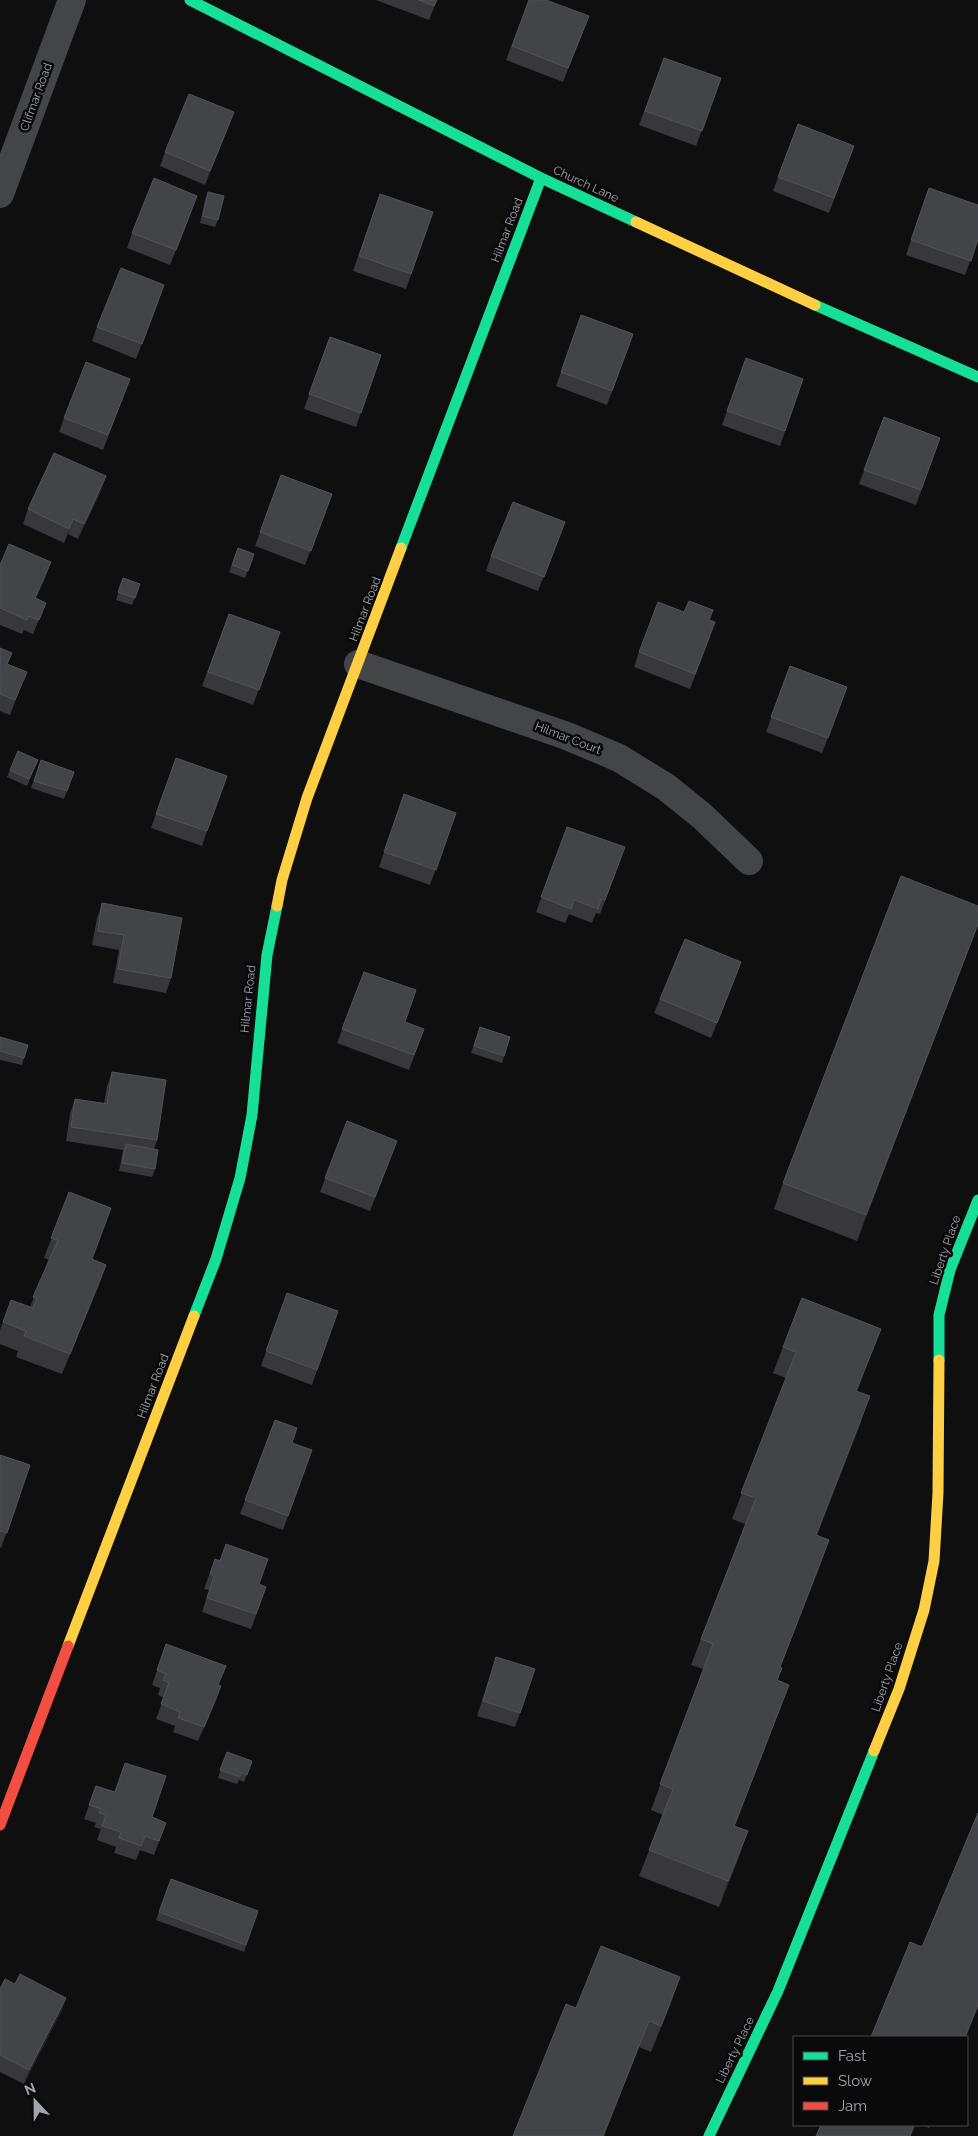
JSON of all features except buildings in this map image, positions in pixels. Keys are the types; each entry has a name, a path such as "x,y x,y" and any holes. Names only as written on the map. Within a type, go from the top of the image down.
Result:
{"street":[{"name":"Clifmar Road","path":"0,194 72,0"},
{"name":"Church Lane","path":"190,0 540,178 872,332 978,377"},
{"name":"Hilmar Road","path":"0,1825 216,1259 240,1178 252,1116 267,955 282,880 306,798 540,178"},
{"name":"Hilmar Court","path":"358,664 567,736 619,758 666,787 702,816 749,861"},
{"name":"Liberty Place","path":"709,2136 778,1991 899,1689 924,1610 934,1561 938,1493 939,1315 950,1270 978,1200"}],"traffic: fast":[{"path":"190,0 541,178 636,222"},
{"path":"401,548 541,178"},
{"path":"815,305 978,377"},
{"path":"194,1316 216,1259 240,1178 252,1115 267,955 277,906"},
{"path":"939,1360 939,1315 950,1270 978,1200"},
{"path":"709,2136 778,1991 874,1751"}],"traffic: slow":[{"path":"636,222 815,305"},
{"path":"277,906 282,880 307,798 401,548"},
{"path":"68,1646 194,1316"},
{"path":"874,1751 899,1689 924,1610 934,1561 938,1493 939,1360"}],"traffic: jam":[{"path":"0,1825 68,1646"}]}
